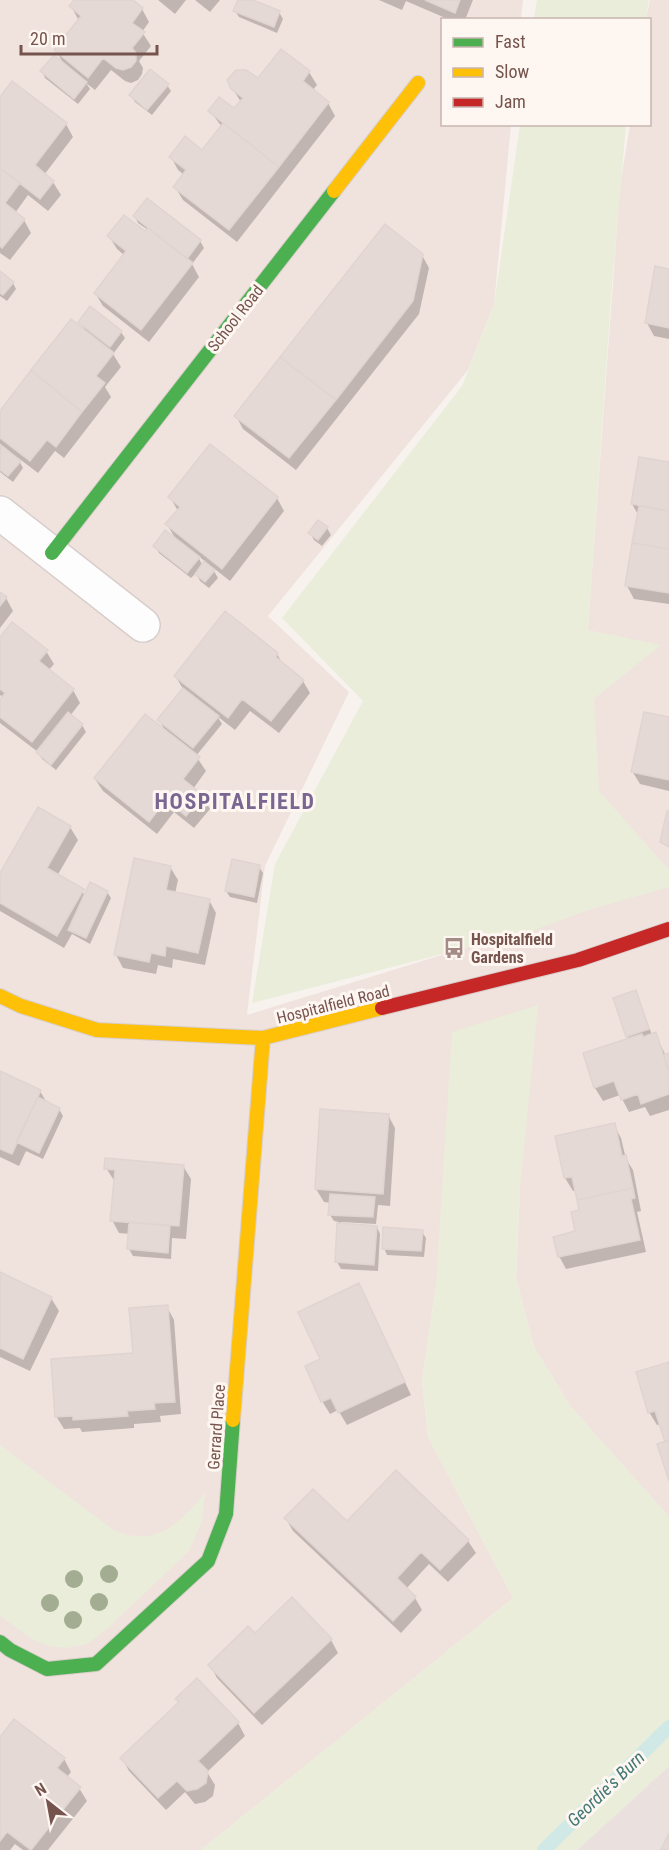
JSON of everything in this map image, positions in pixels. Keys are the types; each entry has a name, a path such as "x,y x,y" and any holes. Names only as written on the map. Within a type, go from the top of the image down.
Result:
{"street":[{"name":"School Road","path":"52,553 418,82"},
{"path":"0,513 143,625"},
{"name":"Hospitalfield Road","path":"0,996 21,1006 97,1030 263,1038 579,960 669,929"},
{"name":"Gerrard Place","path":"0,1642 10,1650 47,1669 96,1664 208,1561 226,1514 263,1038"}],"shaded area":[{"path":"0,0 523,0 521,18 441,18 441,126 511,126 494,305 468,370 268,616 349,692 265,866 247,1015 591,909 576,794 620,185 630,126 651,126 651,18 646,18 650,0 669,0 669,1517 570,1406 534,1347 516,1278 520,1188 436,1285 422,1381 428,1437 513,1598 201,1850 0,1850"},
{"path":"669,1766 669,1850 577,1850"}],"green space":[{"path":"537,0 649,0 646,18 534,18"},
{"path":"520,126 626,126 612,284 588,630 661,645 594,699 599,791 669,870 669,887 591,909 529,932 252,1003 275,864 363,701 282,618 462,386 494,305"},
{"path":"538,1005 520,1188 516,1278 534,1347 570,1406 669,1517 669,1766 577,1850 201,1850 513,1598 428,1437 422,1381 436,1285 452,1032"},
{"path":"0,1445 115,1531 130,1535 144,1536 166,1530 186,1514 205,1493 202,1521 189,1551 107,1629 87,1644 67,1648 49,1646 33,1640 0,1616"}],"building":[{"path":"74,0 133,0 143,8 132,23 145,32 132,48 136,53 136,61 131,67 123,70 116,68 103,58 88,78 54,50 81,16 69,6"},
{"path":"238,0 253,0 280,11 274,27 233,11"},
{"path":"425,0 460,0 455,13"},
{"path":"281,49 310,71 303,81 329,102 279,167 208,111 219,97 234,108 243,98 231,89 227,80 236,70 246,70 258,78"},
{"path":"54,55 87,82 74,99 40,71"},
{"path":"150,69 169,84 147,110 129,95"},
{"path":"12,81 67,123 35,165 54,181 40,199 0,168 0,97"},
{"path":"223,123 279,167 229,230 173,187 186,170 169,157 185,136 202,150"},
{"path":"0,168 20,183 5,203 25,219 2,248 0,246"},
{"path":"147,198 201,240 187,259 133,216"},
{"path":"124,215 145,231 148,228 193,263 141,330 94,293 126,251 107,236"},
{"path":"385,224 423,254 413,301 336,400 280,357"},
{"path":"655,266 669,269 669,328 645,323"},
{"path":"0,271 14,282 3,295 0,293"},
{"path":"90,306 122,331 110,347 78,322"},
{"path":"71,319 114,353 96,376 105,383 82,412 31,370"},
{"path":"280,357 336,400 289,458 234,416"},
{"path":"31,370 82,412 56,447 47,440 30,461 0,438 0,411"},
{"path":"210,444 278,497 222,569 165,524 180,507 168,497"},
{"path":"1,445 21,461 8,476 0,470"},
{"path":"639,457 669,462 669,511 631,504"},
{"path":"639,506 669,511 669,549 632,543"},
{"path":"318,520 328,527 318,540 308,533"},
{"path":"165,530 200,557 187,573 153,546"},
{"path":"632,543 669,549 669,593 625,586"},
{"path":"204,561 215,570 205,582 195,574"},
{"path":"0,592 7,597 0,606"},
{"path":"225,611 278,653 276,657 304,680 271,721 242,699 228,718 174,676"},
{"path":"12,622 48,650 39,661 74,689 32,742 0,717 0,699 5,693 0,689 0,637"},
{"path":"183,688 219,716 193,748 157,720"},
{"path":"68,712 83,724 51,765 36,752"},
{"path":"644,712 669,717 669,780 631,772"},
{"path":"145,714 200,757 183,779 203,795 186,816 166,800 149,822 94,778"},
{"path":"38,807 71,826 47,868 84,889 57,936 0,903 0,873"},
{"path":"667,811 669,811 669,847 660,842"},
{"path":"134,858 171,866 166,890 210,899 198,953 166,946 165,956 151,953 149,962 114,955"},
{"path":"232,859 260,865 254,897 225,891"},
{"path":"90,882 108,891 86,938 68,930"},
{"path":"636,990 649,1029 626,1037 613,998"},
{"path":"656,1032 669,1073 669,1094 641,1104 638,1094 621,1100 614,1081 594,1088 583,1053 642,1034 643,1037"},
{"path":"669,1053 669,1073 664,1055"},
{"path":"0,1071 41,1090 12,1154 0,1149"},
{"path":"38,1097 60,1108 39,1153 16,1142"},
{"path":"320,1109 389,1114 383,1194 315,1189"},
{"path":"615,1123 622,1156 626,1155 633,1188 577,1200 572,1177 564,1178 555,1136"},
{"path":"105,1158 184,1165 179,1226 110,1221 115,1170 104,1169"},
{"path":"633,1188 635,1198 631,1199 640,1240 558,1257 553,1237 575,1231 571,1212 579,1210 577,1200"},
{"path":"330,1194 375,1197 373,1217 328,1215"},
{"path":"129,1222 170,1226 168,1253 127,1249"},
{"path":"337,1223 377,1226 374,1265 335,1262"},
{"path":"383,1227 423,1230 421,1251 382,1249"},
{"path":"0,1272 52,1297 23,1359 0,1348"},
{"path":"359,1283 405,1382 338,1413 331,1398 321,1402 305,1366 320,1359 298,1312"},
{"path":"168,1305 175,1402 154,1403 155,1409 127,1411 128,1416 73,1420 73,1416 55,1417 51,1359 133,1353 129,1308"},
{"path":"669,1362 669,1440 665,1442 655,1411 648,1413 636,1372"},
{"path":"669,1440 669,1481 657,1444"},
{"path":"396,1470 469,1540 440,1570 421,1552 397,1578 416,1597 393,1621 284,1518 313,1489 347,1521"},
{"path":"292,1597 332,1639 254,1713 208,1665 248,1626 255,1633"},
{"path":"197,1678 239,1722 198,1761 208,1771 206,1783 197,1789 187,1791 177,1781 158,1798 120,1758 179,1702 175,1699"},
{"path":"14,1719 65,1758 57,1768 81,1787 31,1850 7,1832 0,1841 0,1737"},
{"path":"669,1833 669,1850 661,1850"}],"waterway":[{"name":"Geordie's Burn","path":"544,1850 669,1727"}],"traffic: fast":[{"path":"52,553 334,191"},
{"path":"0,1642 10,1650 47,1669 96,1664 208,1561 226,1514 233,1420"}],"traffic: slow":[{"path":"334,191 418,83"},
{"path":"0,996 21,1006 97,1030 263,1038 382,1008"},
{"path":"233,1420 263,1038"}],"traffic: jam":[{"path":"382,1008 578,960 669,929"}],"place":[{"name":"Hospitalfield Gardens","path":"454,948"}],"district":[{"name":"HOSPITALFIELD","path":"235,801"}]}
